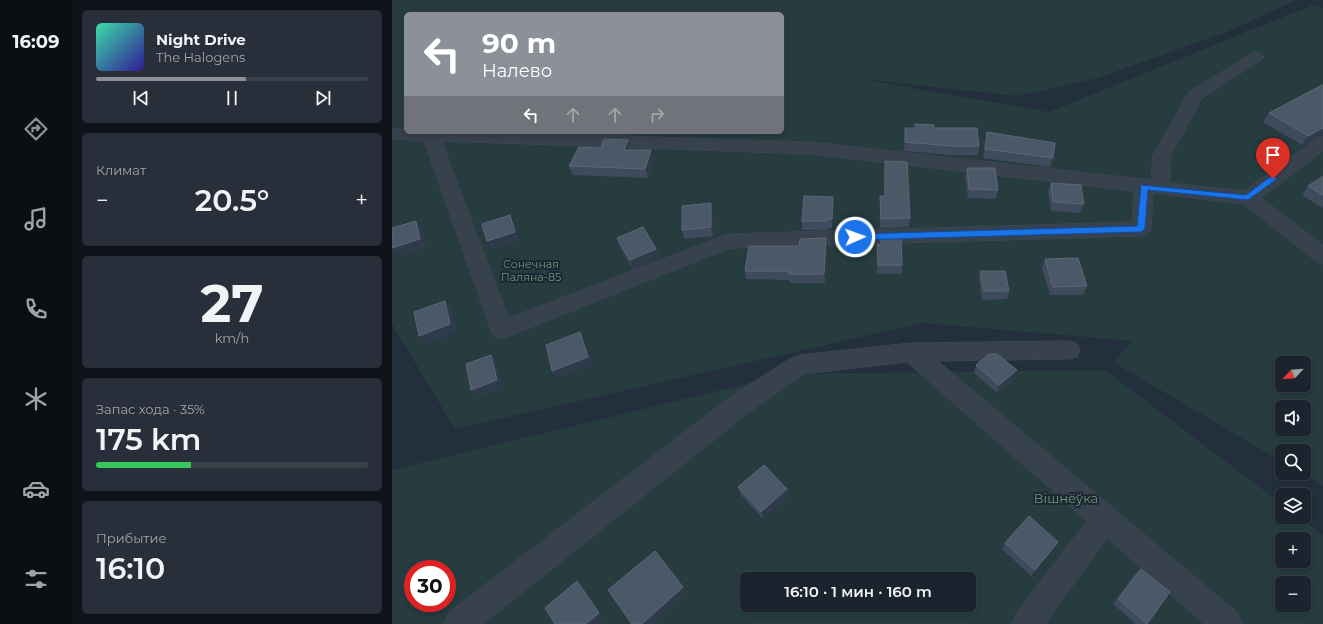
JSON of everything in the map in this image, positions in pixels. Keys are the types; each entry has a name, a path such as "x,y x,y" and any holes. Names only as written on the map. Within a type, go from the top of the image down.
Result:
{"street":[{"path":"432,137 502,330 728,241 1141,229 1162,155 1195,95 1256,57"},
{"path":"392,134 432,137 810,148 1248,198 1323,256"},
{"path":"1248,198 1323,142"},
{"path":"459,624 739,405 799,365 911,352 1070,350"},
{"path":"911,352 1104,520 1227,624"},
{"path":"1027,624 1104,520"}],"green space":[{"name":"Сонечная Паляна-85","path":"392,0 1297,0 1229,31 1098,78 1018,96 862,79 1049,112 1313,5 1323,8 1323,486 1311,479 1311,444 1275,444 1275,458 1113,362 1133,341 923,323 455,429 392,324"},
{"name":"Вішнёўка","path":"1105,370 1275,499 1275,524 1308,524 1323,535 1323,624 392,624 392,470 787,374"}],"building":[{"path":"1322,85 1323,128 1308,136 1269,113"},
{"path":"915,124 934,125 934,128 977,128 979,146 953,146 905,142 905,128 915,128"},
{"path":"987,132 1055,143 1053,158 985,149"},
{"path":"604,139 628,140 624,150 651,150 645,169 569,166 579,147 601,148"},
{"path":"885,161 907,162 910,218 881,219 880,196 885,196"},
{"path":"967,168 995,168 998,190 969,189"},
{"path":"1323,176 1323,195 1308,186"},
{"path":"1051,183 1081,185 1084,204 1053,202"},
{"path":"804,196 833,197 832,219 827,219 827,221 802,221"},
{"path":"711,203 711,227 682,230 682,206"},
{"path":"510,215 515,232 487,241 482,224"},
{"path":"416,221 420,239 392,248 392,228"},
{"path":"643,227 656,249 630,260 617,238"},
{"path":"881,236 901,236 902,265 878,265 877,244 881,245"},
{"path":"826,238 824,274 788,274 789,271 745,271 749,246 799,246 800,239"},
{"path":"1078,258 1087,286 1053,287 1045,259"},
{"path":"980,271 1005,271 1009,291 984,291"},
{"path":"445,301 450,324 419,336 414,312"},
{"path":"580,332 588,357 552,371 546,345"},
{"path":"989,354 997,354 1017,370 999,385 976,365"},
{"path":"491,355 497,380 471,390 466,364"},
{"path":"764,465 787,489 761,512 738,487"},
{"path":"1029,516 1058,542 1035,570 1005,543"},
{"path":"655,551 683,587 642,624 632,624 608,590"},
{"path":"1141,569 1170,592 1147,624 1118,599"},
{"path":"577,581 599,613 586,624 555,624 545,608"}],"route":[{"path":"855,237 1141,229 1144,186 1248,198 1273,179"}]}
